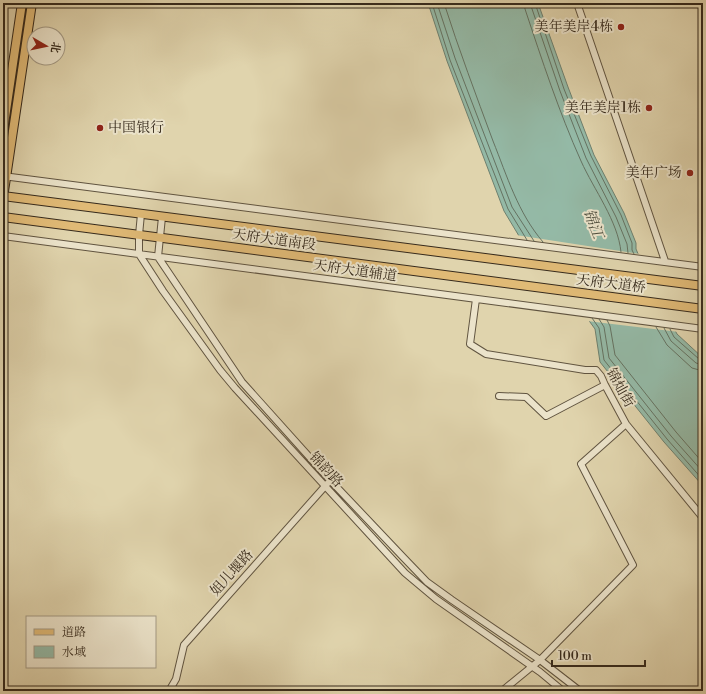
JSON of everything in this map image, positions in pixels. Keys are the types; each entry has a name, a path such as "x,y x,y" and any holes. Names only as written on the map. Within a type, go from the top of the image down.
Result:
{"main road":[{"path":"3,132 22,3"},
{"path":"3,197 32,3"},
{"name":"天府大道南段","path":"3,197 703,286"},
{"name":"天府大道南段","path":"3,217 542,288"},
{"name":"天府大道桥","path":"542,288 703,309"}],"street":[{"path":"577,3 664,261"},
{"path":"5,176 507,242 703,266"},
{"path":"139,254 141,214"},
{"path":"158,257 162,217"},
{"name":"天府大道辅道","path":"3,236 703,329"},
{"name":"锦韵路","path":"139,254 220,370 235,388 405,573 436,599 532,666 564,691"},
{"name":"锦韵路","path":"158,257 242,382 330,480 427,582 540,660 580,691"},
{"name":"锦灿街","path":"476,299 470,344 486,354 585,370 596,370 601,376 626,424 703,518"},
{"path":"499,396 526,397 546,416 605,385"},
{"path":"502,691 540,660 632,565 581,464 626,424"},
{"name":"姐儿堰路","path":"169,691 176,679 184,644 330,480"}],"water":[{"name":"锦江","path":"428,3 538,3 594,155 624,213 636,243 636,249 654,291 677,334 703,358 703,486 664,442 600,362 595,329 559,279 522,241 504,211 447,61"}],"pier":[{"path":"516,235 640,254 656,290 679,332 587,321 558,281 533,257"}],"place":[{"name":"美年美岸4栋","path":"621,27"},
{"name":"美年美岸1栋","path":"649,108"},
{"name":"中国银行","path":"100,128"},
{"name":"美年广场","path":"690,173"}]}
